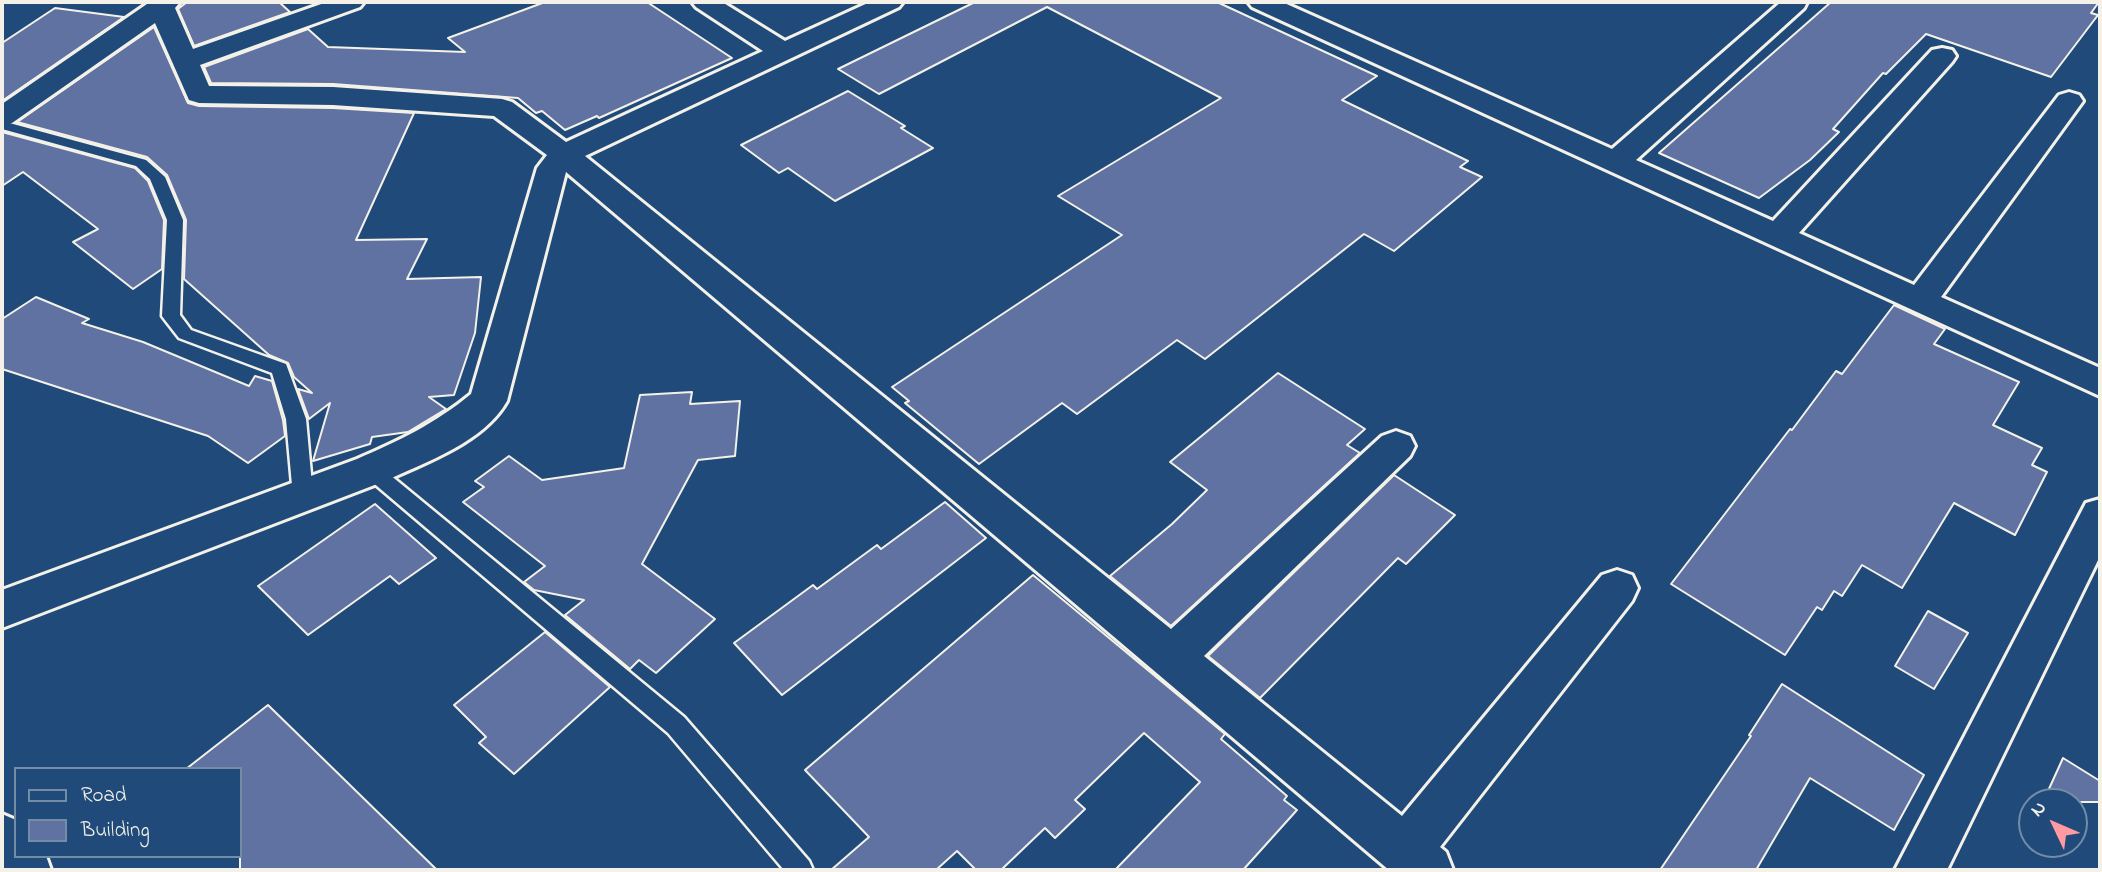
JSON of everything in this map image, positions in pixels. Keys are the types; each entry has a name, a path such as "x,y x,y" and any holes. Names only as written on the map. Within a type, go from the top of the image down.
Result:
{"street":[{"path":"186,61 351,2"},
{"path":"705,2 784,51"},
{"path":"2,609 371,470 447,433 474,416 488,401 552,168 564,154 890,2"},
{"path":"1261,2 2100,383"},
{"path":"2,117 162,3 199,94 333,96 502,108 564,154 1417,861 1616,588"},
{"path":"1616,162 1795,3"},
{"path":"1777,236 1942,56"},
{"path":"1920,301 2069,101"},
{"path":"1172,657 1396,446"},
{"path":"1920,870 2100,514"},
{"path":"2,838 14,854"}],"lane":[{"path":"2,125 141,163 158,177 175,220 171,316 184,334 280,369 296,419 303,496"},
{"path":"371,470 676,725 800,870"}],"building":[{"path":"187,2 279,2 290,12 194,46 178,9"},
{"path":"545,2 647,2 732,58 599,118 597,116 565,130 542,111 536,113 518,98 333,84 211,83 204,67 308,29 328,47 465,52 448,38"},
{"path":"975,2 1217,2 1377,76 1342,100 1468,161 1460,167 1482,177 1394,251 1364,234 1205,359 1177,340 1077,414 1062,403 979,464 905,403 909,401 892,387 1122,235 1058,196 1221,98 1047,7 879,94 838,69"},
{"path":"1831,2 2099,2 2091,13 2098,15 2051,77 1926,34 1886,74 1883,73 1833,129 1839,132 1810,160 1759,198 1659,153"},
{"path":"55,8 124,17 2,101 2,43"},
{"path":"154,27 188,103 199,106 333,108 414,113 356,240 427,239 407,279 481,277 475,333 454,395 429,397 446,409 408,432 372,437 370,444 313,461 330,403 309,419 298,389 312,393 294,377 288,363 269,355 184,279 186,220 167,175 147,157 17,122"},
{"path":"848,91 905,126 901,128 933,148 835,201 788,168 779,173 741,145"},
{"path":"2,132 135,168 148,181 164,220 162,269 133,289 73,242 98,229 23,172 2,186"},
{"path":"36,297 89,319 82,323 143,342 249,386 255,376 272,381 285,436 248,463 208,436 2,369 2,319"},
{"path":"1894,305 1945,329 1934,344 2019,382 1993,425 2042,448 2032,465 2047,472 2015,535 1954,503 1902,588 1862,565 1842,596 1834,591 1822,610 1817,607 1785,655 1671,584 1836,371 1842,374"},
{"path":"1278,373 1365,429 1347,445 1360,453 1171,626 1110,576 1172,524 1207,490 1170,462"},
{"path":"692,392 690,404 740,401 735,456 698,460 642,564 715,619 656,673 639,660 630,669 565,615 584,600 534,590 524,582 545,566 463,502 484,487 475,481 509,456 542,480 624,468 640,395"},
{"path":"1394,475 1455,515 1406,564 1398,558 1260,698 1208,656"},
{"path":"945,502 986,538 782,695 734,643 813,585 817,589 877,545 881,549"},
{"path":"375,504 436,558 399,584 390,576 308,635 258,586"},
{"path":"1033,575 1225,734 1221,739 1287,796 1284,800 1297,810 1243,870 1115,870 1200,782 1144,733 1075,800 1085,809 1055,838 1045,828 1001,870 976,870 957,851 936,870 831,870 869,837 805,770"},
{"path":"1928,611 1968,633 1934,689 1895,666"},
{"path":"545,632 610,687 514,774 479,743 486,737 454,705"},
{"path":"1782,684 1924,775 1894,830 1810,778 1756,870 1660,870 1751,736 1749,735"},
{"path":"268,705 437,870 240,870 242,767 189,767"},
{"path":"2063,758 2100,781 2100,802 2088,802 2088,788 2049,788"}]}
